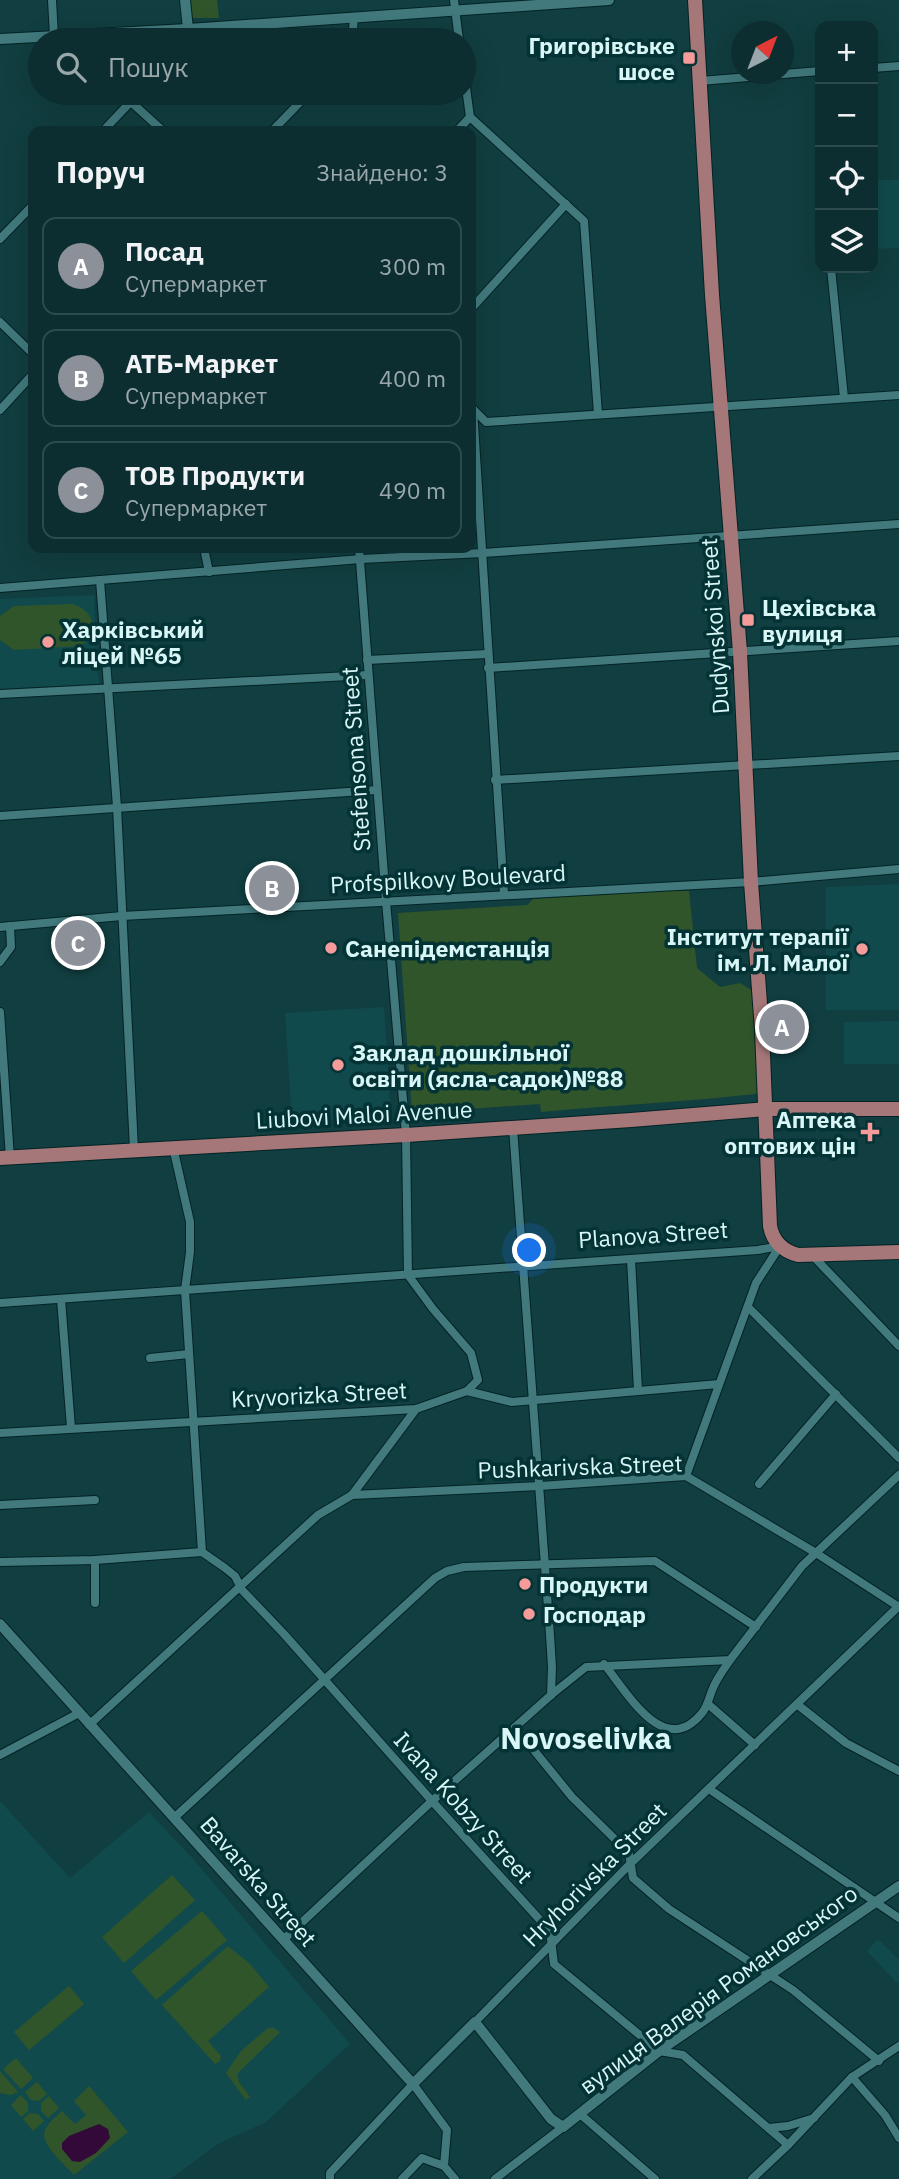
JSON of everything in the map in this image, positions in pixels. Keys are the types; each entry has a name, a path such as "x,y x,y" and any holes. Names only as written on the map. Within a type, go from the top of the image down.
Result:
{"main road":[{"name":"Dudynskoi Street","path":"695,0 720,407 740,652 751,882 761,996 770,1226 772,1236 780,1246"},
{"name":"Liubovi Maloi Avenue","path":"5,1158 406,1135 766,1109 899,1109"},
{"name":"Planova Street","path":"780,1246 792,1253 813,1256 899,1252"}],"street":[{"path":"52,0 54,28"},
{"path":"185,0 187,28"},
{"path":"256,28 454,5 609,0"},
{"path":"454,5 457,28"},
{"path":"353,28 354,18"},
{"path":"0,39 28,37"},
{"path":"878,68 899,66"},
{"path":"700,81 815,71"},
{"path":"108,126 128,105"},
{"path":"134,105 157,126"},
{"path":"277,126 297,105"},
{"path":"468,105 470,117 584,221 598,414"},
{"path":"462,126 470,117"},
{"path":"476,303 566,204"},
{"path":"0,239 28,210"},
{"path":"832,273 844,398"},
{"path":"0,322 28,349"},
{"path":"0,410 28,379"},
{"path":"476,412 486,422 899,395"},
{"path":"476,461 504,894"},
{"path":"0,588 360,559 899,524"},
{"path":"205,553 209,572"},
{"name":"Stefensona Street","path":"359,553 406,1135 408,1275"},
{"path":"100,580 117,807 134,1149"},
{"path":"488,668 899,641"},
{"path":"367,660 487,654"},
{"path":"0,694 368,675"},
{"path":"495,780 899,756"},
{"path":"0,816 377,790"},
{"name":"Profspilkovy Boulevard","path":"0,926 122,915 751,882 899,869"},
{"path":"0,962 11,947 10,926"},
{"path":"0,1012 5,1158"},
{"path":"513,1128 540,1486 552,1667 551,1695"},
{"path":"0,1562 95,1560 202,1552 185,1290 190,1252 190,1222 173,1147"},
{"path":"686,1476 756,1283 780,1246"},
{"name":"Planova Street","path":"0,1303 758,1250 780,1246"},
{"path":"813,1256 899,1346"},
{"path":"631,1259 638,1390"},
{"path":"408,1275 471,1353 478,1380 467,1391"},
{"path":"61,1299 71,1428"},
{"path":"748,1307 899,1458"},
{"path":"150,1358 189,1354"},
{"path":"467,1391 512,1402 719,1384"},
{"name":"Kryvorizka Street","path":"0,1433 416,1409 467,1391"},
{"path":"759,1484 835,1394"},
{"path":"89,1725 318,1515 352,1495 416,1409"},
{"path":"604,1664 652,1722 663,1729 675,1731 685,1728 708,1704 714,1685 730,1660 802,1566 899,1475"},
{"name":"Pushkarivska Street","path":"352,1495 686,1476 816,1553 898,1607"},
{"path":"0,1505 95,1500"},
{"name":"Ivana Kobzy Street","path":"202,1552 235,1576 240,1586 550,1931 554,1964 659,2051 683,2055 788,2145"},
{"path":"95,1560 95,1603"},
{"path":"175,1817 435,1578 447,1571 464,1567 655,1561 756,1627"},
{"name":"Hryhorivska Street","path":"330,2179 330,2173 413,2084 630,1864 898,1607"},
{"name":"Bavarska Street","path":"0,1623 413,2084 447,2130 444,2165"},
{"path":"283,1940 432,1801 586,1667 604,1664 730,1660"},
{"path":"708,1704 755,1745"},
{"path":"798,1705 846,1743 899,1770"},
{"path":"0,1755 79,1713"},
{"path":"515,1727 572,1797 629,1853 633,1878 669,1909 793,1990 879,2060"},
{"path":"709,1789 899,1918"},
{"name":"вулиця Валерія Романовського","path":"495,2179 659,2051 899,1886"},
{"path":"475,2022 551,2119 563,2127"},
{"path":"752,2179 852,2077 899,2046"},
{"path":"852,2077 885,2115 899,2138"},
{"path":"580,2114 655,2179"},
{"path":"769,2128 788,2126 814,2118"},
{"path":"402,2179 422,2158 444,2165 455,2179"}],"shaded area":[{"path":"878,180 899,180 899,248 878,249"},
{"name":"Харківський ліцей №65","path":"94,595 99,684 0,689 0,599"},
{"name":"Інститут терапії ім. Л. Малої","path":"899,884 899,1010 826,1010 826,887"},
{"name":"Заклад дошкільної освіти (ясла-садок)№88","path":"384,1007 391,1116 292,1123 285,1013"},
{"path":"899,1021 899,1064 844,1064 844,1022"},
{"path":"0,1801 70,1878 149,1812 195,1861 350,2044 266,2122 218,2144 170,2179 0,2179"},
{"path":"878,1939 899,1960 897,1983 867,1951"},
{"path":"99,2124 108,2129 110,2138 96,2153 80,2162 72,2161 62,2149 62,2143 69,2136"}],"green space":[{"path":"185,0 217,0 219,18 187,18"},
{"path":"72,604 86,611 92,623 93,634 81,646 14,650 0,640 0,616 14,606"},
{"path":"680,889 689,891 697,968 720,987 740,983 761,996 765,1093 541,1112 540,1104 412,1113 398,913 527,905 533,899"},
{"path":"172,1875 195,1900 124,1963 102,1937"},
{"path":"202,1911 227,1940 156,2000 131,1971"},
{"path":"228,1946 250,1964 269,1987 208,2041 221,2056 220,2061 215,2064 162,2005"},
{"path":"69,1986 84,2004 29,2050 14,2032"},
{"path":"268,2028 280,2032 237,2074 239,2082 250,2097 246,2100 226,2073 241,2051"},
{"path":"16,2058 33,2078 21,2089 3,2069"},
{"path":"0,2071 18,2092 11,2095 0,2093"},
{"path":"37,2082 47,2094 39,2101 31,2100 25,2092"},
{"path":"89,2086 128,2132 74,2175 49,2147 44,2134 48,2125 62,2111 75,2124 86,2115 74,2101"},
{"path":"21,2095 28,2103 28,2111 21,2117 11,2105"},
{"path":"49,2096 59,2108 48,2118 41,2111 41,2103"},
{"path":"30,2113 38,2114 44,2121 33,2131 23,2119"}],"place":[{"name":"Григорівське шосе","path":"689,58"},
{"name":"Цехівська вулиця","path":"748,620"},
{"name":"Харківський ліцей №65","path":"48,642"},
{"name":"АТБ-Маркет","path":"272,888"},
{"name":"ТОВ Продукти","path":"78,943"},
{"name":"Санепідемстанція","path":"331,948"},
{"name":"Інститут терапії ім. Л. Малої","path":"862,949"},
{"name":"Посад","path":"782,1027"},
{"name":"Заклад дошкільної освіти (ясла-садок)№88","path":"338,1065"},
{"name":"Аптека оптових цін","path":"870,1132"},
{"name":"Продукти","path":"525,1584"},
{"name":"Господар","path":"529,1614"}],"district":[{"name":"Novoselivka","path":"586,1737"}]}
